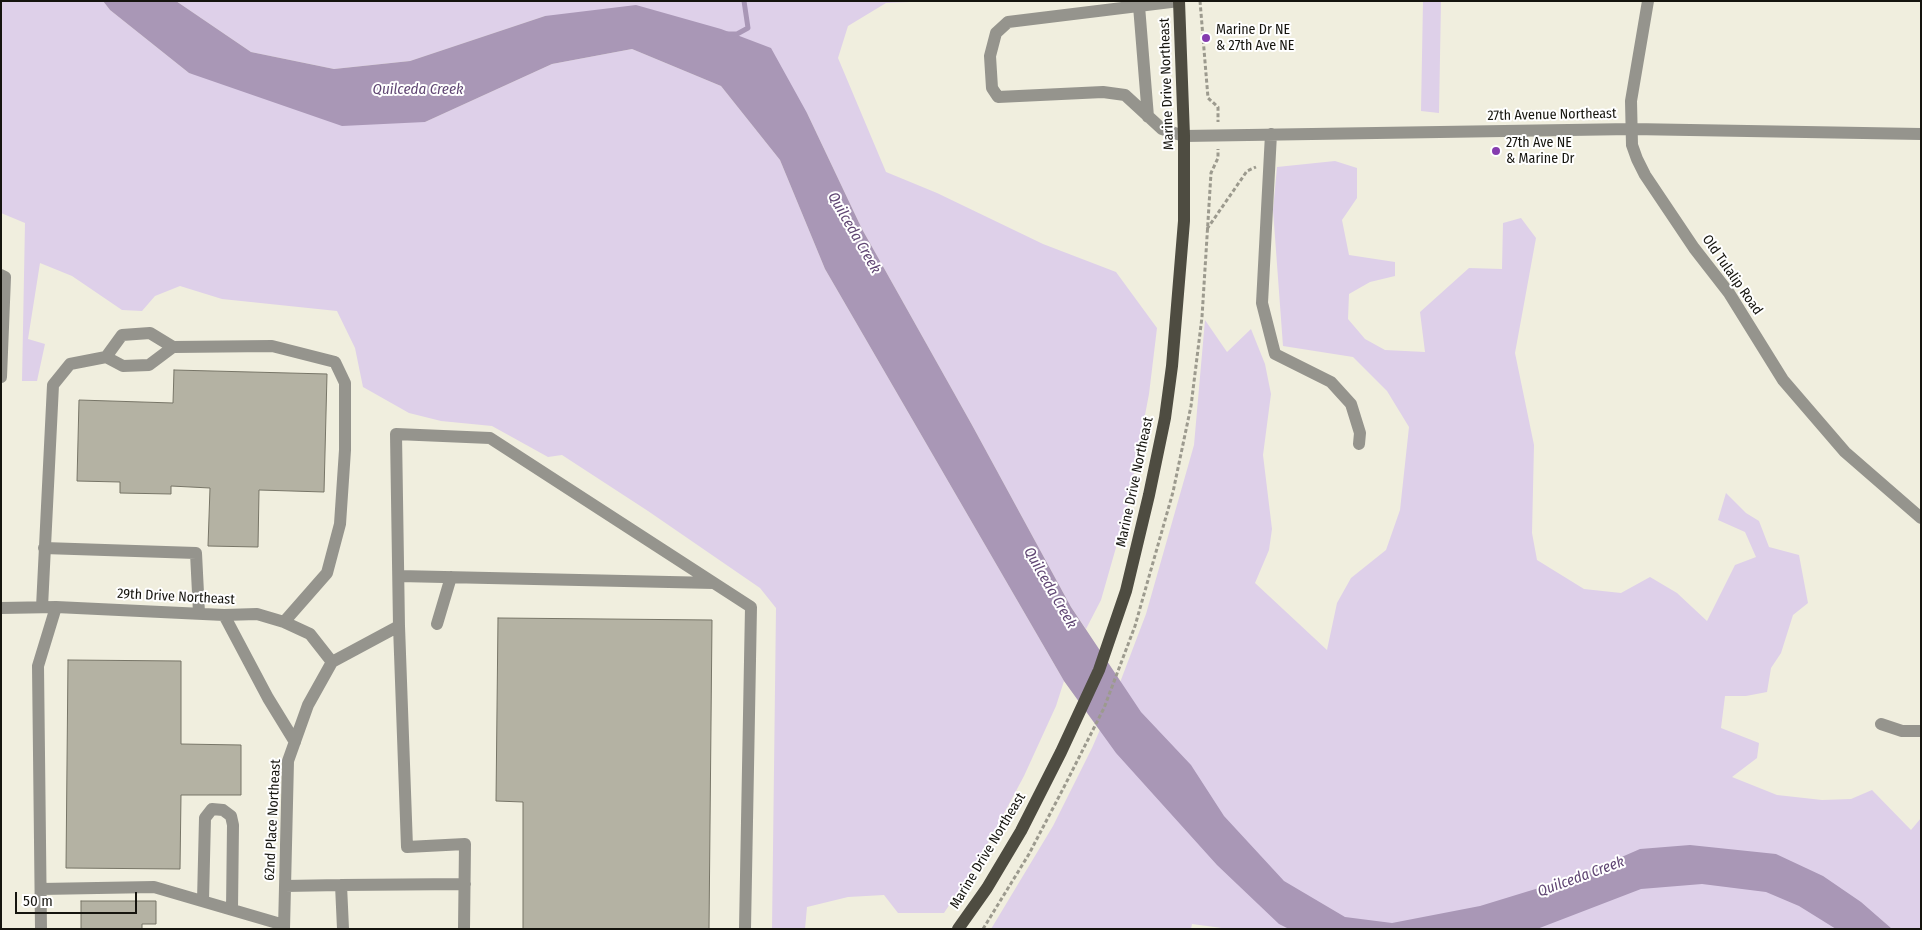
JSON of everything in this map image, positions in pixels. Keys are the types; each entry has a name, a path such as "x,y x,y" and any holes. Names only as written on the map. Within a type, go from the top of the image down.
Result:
{"main road":[{"name":"Marine Drive Northeast","path":"958,929 987,888 1021,831 1061,752 1099,670 1126,591 1165,418 1178,306 1184,221 1184,136 1179,1"}],"street":[{"path":"1179,1 1008,22 996,33 990,56 992,88 998,96 1103,92 1125,96 1162,129 1184,136"},
{"name":"Old Tulalip Road","path":"1648,1 1632,101 1632,145 1645,175 1694,248 1729,293 1784,380 1844,452 1921,518"},
{"path":"1139,6 1148,117"},
{"name":"27th Avenue Northeast","path":"1184,136 1632,129 1921,134"},
{"path":"1271,134 1262,303 1275,354 1331,382 1351,404 1360,433 1358,444"},
{"path":"1,275 4,277 1,376"},
{"path":"106,357 122,335 150,333 174,347 272,346 335,362 345,383 345,450 340,524 327,573 284,622"},
{"path":"42,607 53,385 70,364 106,357 123,366 149,365 174,347"},
{"path":"464,929 465,844 407,847 399,626 396,434 490,438 751,607 745,929"},
{"path":"44,548 196,553 199,612"},
{"path":"398,576 714,583"},
{"path":"437,624 451,578"},
{"path":"41,929 38,666 56,607"},
{"name":"29th Drive Northeast","path":"1,608 56,607 199,612 224,615 257,614 284,622 310,634 332,662"},
{"path":"224,615 268,698 295,742"},
{"path":"332,662 399,626"},
{"name":"62nd Place Northeast","path":"284,927 288,761 308,705 332,662"},
{"path":"1881,724 1902,731 1921,731"},
{"path":"203,901 205,818 212,809 223,810 231,816 233,825 232,909"},
{"path":"285,886 464,884"},
{"path":"341,885 343,929"},
{"path":"41,889 154,887 232,909 284,927"}],"path":[{"path":"1206,230 1247,171 1269,163"}],"shaded area":[{"path":"1,1 103,1 110,10 189,73 425,122 552,64 632,49 721,86 780,160 825,269 1064,681 1056,706 1024,776 979,860 944,913 898,913 884,895 848,897 807,907 805,929 772,929 776,608 760,588 562,455 548,457 492,426 441,421 409,413 363,387 355,348 337,311 222,299 180,286 155,296 142,311 122,310 72,276 40,263 28,339 45,344 37,381 22,381 25,223 1,213"},
{"path":"176,1 934,1 886,3 848,26 838,58 886,172 937,193 1043,244 1116,272 1157,328 1149,394 1127,509 1101,600 1086,629 1071,607 862,229 807,113 545,16 410,61 334,69 251,52"},
{"path":"1423,1 1441,1 1439,113 1421,111"},
{"path":"1335,161 1357,168 1357,198 1342,220 1349,255 1395,262 1395,276 1370,282 1349,294 1348,319 1365,339 1385,350 1425,352 1420,312 1469,268 1502,269 1503,223 1521,218 1536,238 1515,353 1534,445 1532,533 1537,560 1584,589 1621,593 1650,577 1677,593 1707,621 1735,565 1756,557 1745,532 1718,520 1726,493 1746,513 1759,521 1769,547 1799,555 1808,603 1793,615 1781,653 1771,668 1767,692 1746,696 1725,696 1721,728 1759,743 1757,758 1732,777 1777,795 1822,800 1851,799 1872,790 1911,830 1921,818 1921,929 1229,929 1192,924 1191,929 991,929 1053,826 1092,748 1116,693 1146,614 1194,445 1205,320 1227,352 1251,329 1265,364 1271,394 1263,455 1272,529 1269,550 1255,583 1327,650 1337,603 1351,578 1386,550 1400,510 1409,427 1387,391 1353,357 1283,346 1273,210 1277,167"}],"water":[{"name":"Quilceda Creek","path":"103,1 176,1 251,52 334,69 410,61 545,16 636,5 721,29 771,48 807,113 862,229 1071,607 1141,712 1191,765 1224,816 1284,881 1345,917 1392,923 1480,906 1578,876 1640,849 1690,845 1776,854 1823,876 1861,902 1892,929 1836,929 1799,906 1766,892 1702,884 1641,889 1537,929 1289,929 1279,924 1217,865 1116,753 1064,681 825,269 780,160 721,86 632,49 552,64 425,122 342,126 189,73 110,10"}],"building":[{"path":"174,370 327,374 324,492 259,490 258,547 208,546 210,488 171,486 171,494 120,493 120,482 77,481 79,400 173,403"},
{"path":"498,618 712,620 709,929 523,929 523,802 496,801"},
{"path":"68,660 181,661 181,744 241,745 241,795 181,795 180,869 66,868"},
{"path":"81,901 156,901 156,924 142,924 142,929 81,929"}],"waterway":[{"path":"726,34 737,34 748,28 744,1"}],"place":[{"name":"Marine Dr NE & 27th Ave NE","path":"1206,38"},
{"name":"27th Ave NE & Marine Dr","path":"1496,151"}]}
